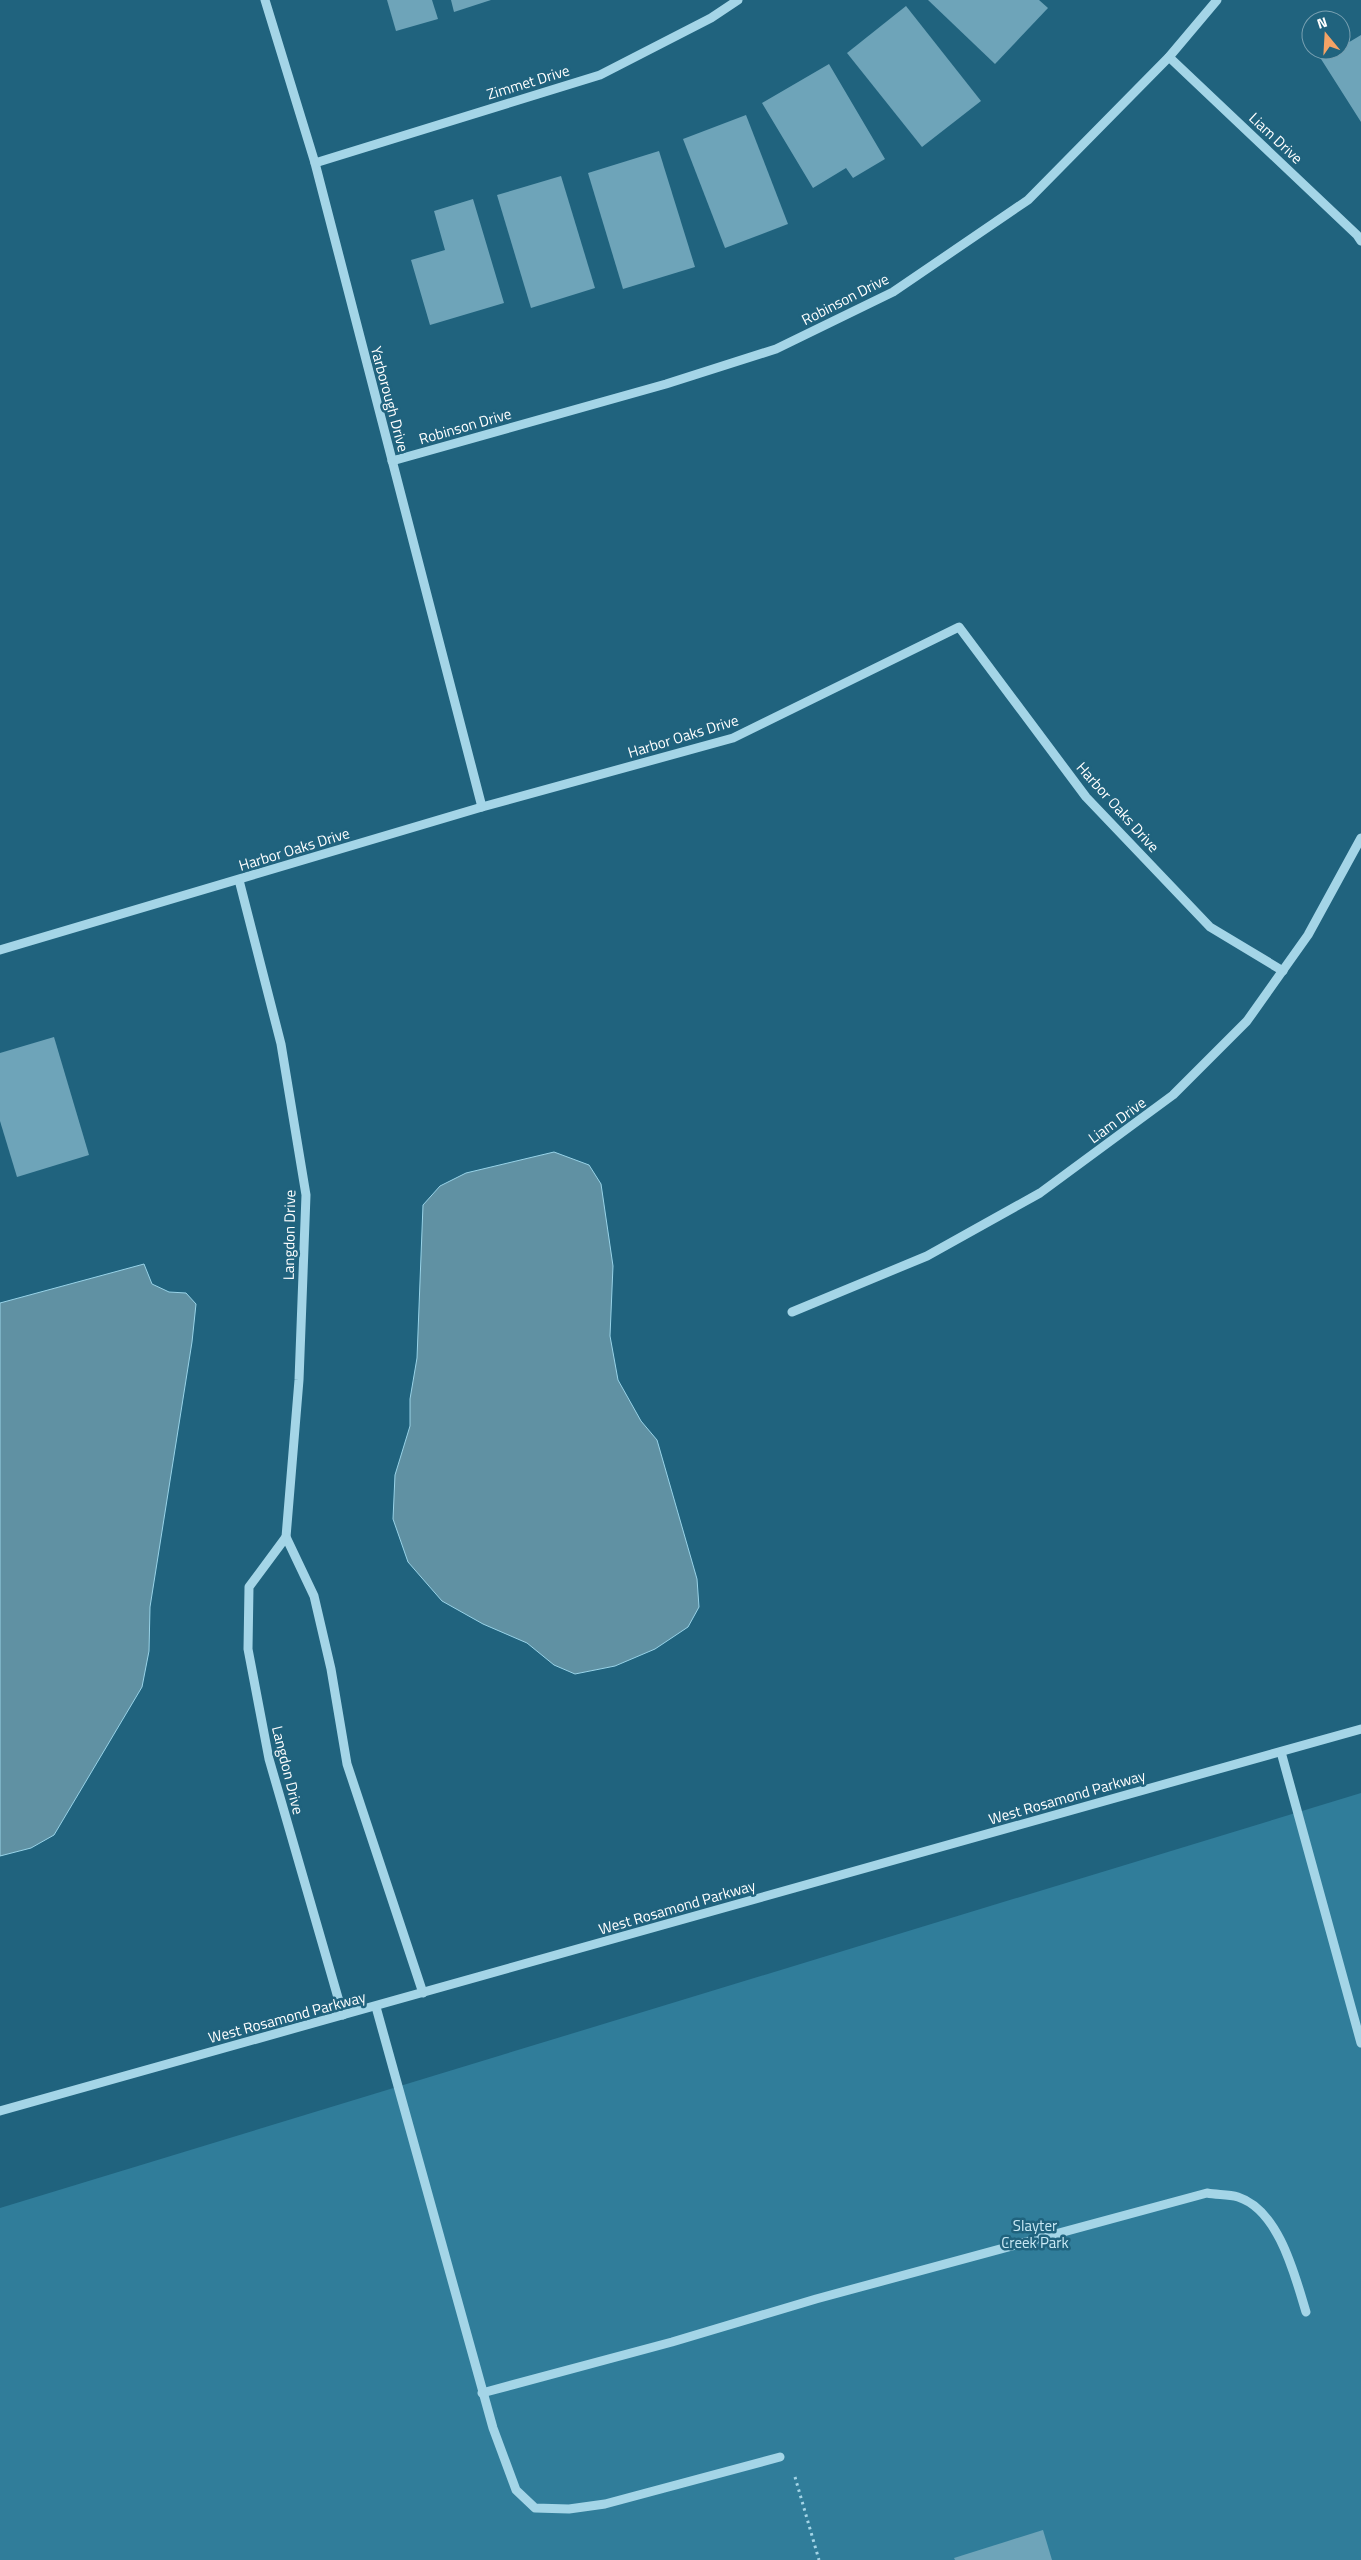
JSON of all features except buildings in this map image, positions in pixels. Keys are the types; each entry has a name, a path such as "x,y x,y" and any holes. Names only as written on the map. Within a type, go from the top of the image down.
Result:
{"street":[{"name":"Yarborough Drive","path":"265,0 315,162 482,807"},
{"name":"Zimmet Drive","path":"315,162 600,75 711,18 738,0"},
{"name":"Robinson Drive","path":"392,461 666,384 776,348 893,292 1028,200 1168,57 1217,0"},
{"name":"Liam Drive","path":"1168,57 1280,160 1361,241"},
{"name":"Harbor Oaks Drive","path":"0,950 482,807 732,738 959,627 1086,797 1210,927 1283,971"},
{"name":"Liam Drive","path":"792,1312 927,1256 1040,1193 1173,1095 1248,1021 1308,935 1361,838"},
{"name":"Langdon Drive","path":"240,880 281,1044 306,1195 299,1380 286,1537 249,1587 248,1648 269,1758 343,2015"},
{"path":"286,1537 314,1596 331,1669 347,1764 423,1993"},
{"name":"West Rosamond Parkway","path":"0,2111 1361,1729"},
{"path":"1282,1752 1361,2043"},
{"path":"376,2006 482,2393 516,2490 536,2508 569,2510 604,2504 780,2457"},
{"path":"482,2393 672,2342 816,2299 1207,2194 1238,2197 1259,2210 1289,2255 1306,2312"}],"path":[{"path":"794,2474 819,2560"}],"green space":[{"name":"Slayter Creek Park","path":"1361,1793 1361,2560 0,2560 0,2208"}],"shaded area":[{"path":"554,1152 589,1165 601,1184 613,1266 610,1336 618,1380 641,1421 657,1440 697,1579 699,1607 688,1627 655,1649 615,1666 575,1674 554,1665 527,1643 483,1624 442,1601 408,1562 393,1519 395,1475 410,1426 410,1399 417,1358 423,1205 440,1186 466,1173"},
{"path":"144,1264 152,1284 169,1292 186,1293 196,1304 192,1342 150,1607 149,1651 142,1687 54,1835 31,1848 0,1856 0,1303"}]}
